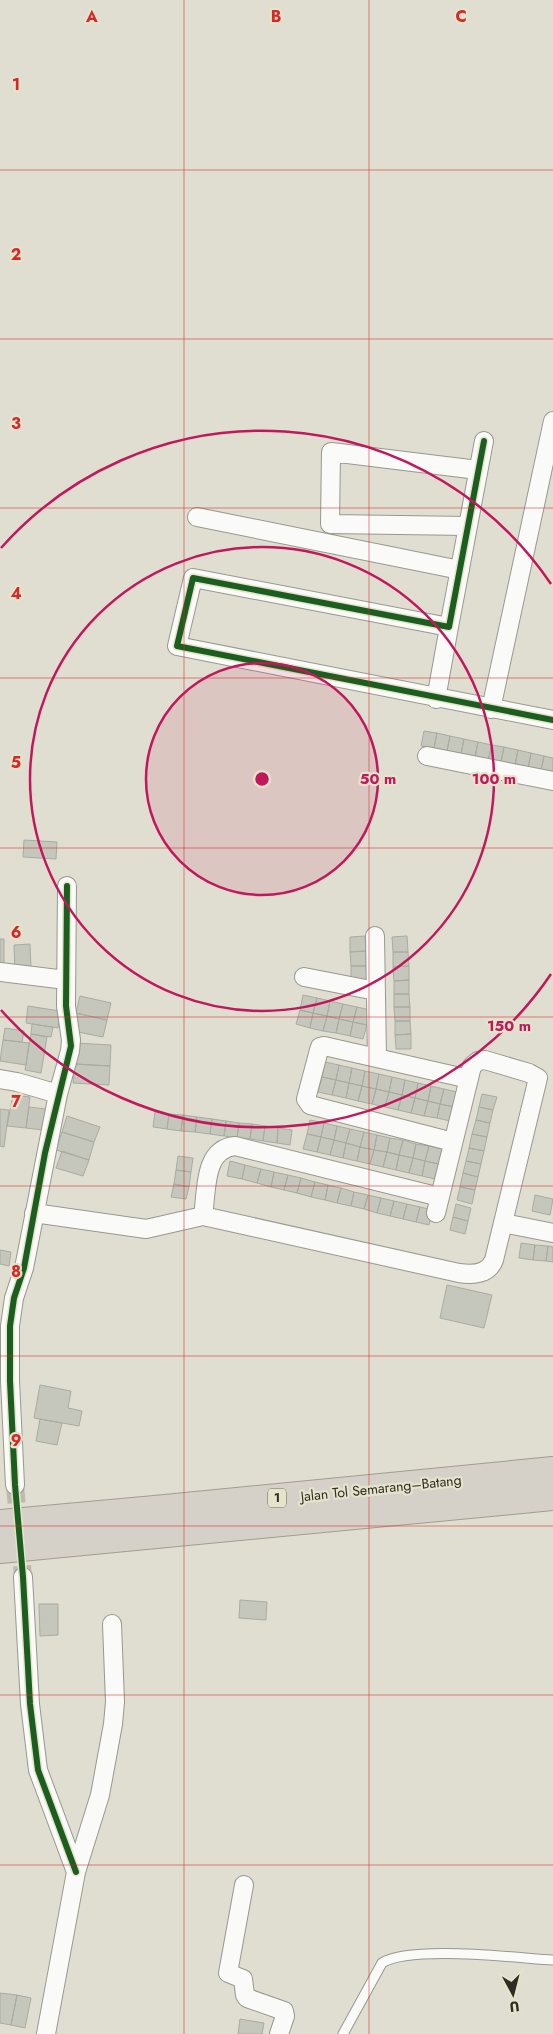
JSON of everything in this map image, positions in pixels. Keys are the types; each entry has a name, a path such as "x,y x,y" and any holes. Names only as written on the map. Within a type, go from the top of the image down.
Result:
{"highway":[{"name":"Jalan Tol Semarang–Batang","path":"0,1524 553,1471"},
{"name":"Jalan Tol Semarang–Batang","path":"0,1549 553,1496"}],"street":[{"path":"491,709 553,421"},
{"path":"436,698 484,440"},
{"path":"330,544 331,452 478,470"},
{"path":"197,517 460,570"},
{"path":"330,524 468,526"},
{"path":"449,627 193,578 177,646 553,720"},
{"path":"428,756 553,781"},
{"path":"14,1485 10,1326 14,1298 24,1268 58,1094 71,1046 66,1006 67,886"},
{"path":"375,936 377,1058"},
{"path":"0,972 66,980"},
{"path":"304,977 376,991"},
{"path":"454,1142 307,1103 306,1099 320,1047 324,1046 469,1079"},
{"path":"34,1214 146,1228 203,1216 466,1274 481,1273 492,1266 538,1078 529,1073 485,1060 478,1061 472,1066 438,1205 235,1146 220,1151 211,1163 203,1216"},
{"path":"0,1079 58,1094"},
{"path":"503,1223 553,1233"},
{"path":"24,1576 30,1704 38,1770 76,1872"},
{"path":"46,2034 76,1872 100,1795 113,1724 115,1702 112,1624"},
{"path":"244,1885 228,1973 243,1979 244,1995 247,1998 284,2011 285,2016 279,2034"}],"lane":[{"path":"343,2034 382,1962 390,1958 421,1954 553,1960"}],"building":[{"path":"424,731 437,733 434,748 421,746"},
{"path":"437,733 450,736 447,751 434,748"},
{"path":"450,736 464,739 461,754 447,751"},
{"path":"464,739 478,742 475,757 461,754"},
{"path":"478,742 492,745 488,760 475,757"},
{"path":"492,745 504,747 501,762 488,760"},
{"path":"504,747 518,750 515,765 501,762"},
{"path":"518,750 531,753 528,768 515,765"},
{"path":"531,753 544,756 541,771 528,768"},
{"path":"544,756 553,758 553,773 541,771"},
{"path":"24,840 57,842 56,859 23,857"},
{"path":"365,936 366,951 350,952 350,937"},
{"path":"407,936 408,952 393,952 392,937"},
{"path":"0,939 4,939 4,967 0,967"},
{"path":"30,944 31,969 15,970 14,945"},
{"path":"366,951 366,966 351,966 350,952"},
{"path":"393,952 408,952 409,966 393,967"},
{"path":"351,966 366,966 367,980 351,980"},
{"path":"409,966 409,980 394,981 393,967"},
{"path":"409,980 409,994 394,994 394,981"},
{"path":"394,994 409,994 410,1007 394,1007"},
{"path":"303,995 317,998 313,1013 300,1010"},
{"path":"80,996 111,1003 107,1020 76,1013"},
{"path":"317,998 330,1001 327,1016 313,1013"},
{"path":"330,1001 343,1004 339,1019 327,1016"},
{"path":"343,1004 357,1007 353,1022 339,1019"},
{"path":"28,1006 60,1011 58,1028 26,1023"},
{"path":"357,1007 370,1010 367,1025 353,1022"},
{"path":"394,1007 410,1007 410,1021 395,1021"},
{"path":"300,1010 313,1013 310,1028 296,1024"},
{"path":"76,1013 107,1020 103,1037 73,1031"},
{"path":"313,1013 327,1016 323,1031 310,1028"},
{"path":"327,1016 339,1019 336,1033 323,1031"},
{"path":"339,1019 353,1022 350,1036 336,1033"},
{"path":"395,1021 410,1021 411,1034 395,1035"},
{"path":"353,1022 367,1025 363,1039 350,1036"},
{"path":"32,1024 53,1027 51,1037 31,1034"},
{"path":"5,1028 24,1031 22,1042 3,1040"},
{"path":"31,1034 47,1037 41,1073 25,1070"},
{"path":"411,1034 411,1049 396,1049 395,1035"},
{"path":"3,1040 29,1043 26,1065 0,1061"},
{"path":"76,1043 111,1045 110,1066 75,1064"},
{"path":"325,1062 339,1065 336,1080 322,1077"},
{"path":"75,1064 110,1066 109,1085 73,1083"},
{"path":"339,1065 352,1068 349,1083 336,1080"},
{"path":"352,1068 365,1071 362,1086 349,1083"},
{"path":"365,1071 379,1074 376,1089 362,1086"},
{"path":"379,1074 392,1077 389,1092 376,1089"},
{"path":"322,1077 336,1080 332,1095 318,1092"},
{"path":"392,1077 405,1080 402,1095 389,1092"},
{"path":"336,1080 349,1083 346,1098 332,1095"},
{"path":"405,1080 418,1083 415,1098 402,1095"},
{"path":"349,1083 362,1086 358,1101 346,1098"},
{"path":"418,1083 431,1086 428,1101 415,1098"},
{"path":"362,1086 376,1089 372,1104 358,1101"},
{"path":"431,1086 444,1089 440,1104 428,1101"},
{"path":"376,1089 389,1092 385,1107 372,1104"},
{"path":"444,1089 457,1092 454,1107 440,1104"},
{"path":"389,1092 402,1095 398,1110 385,1107"},
{"path":"482,1094 497,1097 493,1110 479,1107"},
{"path":"13,1095 30,1097 26,1128 7,1126"},
{"path":"402,1095 415,1098 411,1113 398,1110"},
{"path":"415,1098 428,1101 424,1116 411,1113"},
{"path":"428,1101 440,1104 437,1118 424,1116"},
{"path":"440,1104 454,1107 450,1121 437,1118"},
{"path":"29,1107 46,1109 43,1130 26,1128"},
{"path":"479,1107 493,1110 490,1123 476,1120"},
{"path":"0,1109 9,1110 4,1147 0,1146"},
{"path":"155,1112 169,1114 167,1129 153,1127"},
{"path":"169,1114 183,1115 181,1131 167,1129"},
{"path":"183,1115 197,1117 195,1132 181,1131"},
{"path":"67,1116 100,1127 94,1142 62,1132"},
{"path":"197,1117 212,1119 210,1134 195,1132"},
{"path":"212,1119 226,1121 224,1136 210,1134"},
{"path":"310,1120 324,1123 321,1137 307,1134"},
{"path":"476,1120 490,1123 487,1137 472,1134"},
{"path":"226,1121 239,1123 237,1138 224,1136"},
{"path":"239,1123 252,1124 250,1139 237,1138"},
{"path":"324,1123 337,1126 334,1140 321,1137"},
{"path":"252,1124 265,1126 263,1141 250,1139"},
{"path":"265,1126 278,1128 277,1143 263,1141"},
{"path":"337,1126 350,1129 346,1143 334,1140"},
{"path":"278,1128 292,1130 290,1145 277,1143"},
{"path":"350,1129 364,1132 360,1147 346,1143"},
{"path":"62,1132 94,1142 89,1160 56,1150"},
{"path":"364,1132 377,1135 374,1150 360,1147"},
{"path":"307,1134 321,1137 317,1152 303,1149"},
{"path":"472,1134 487,1137 484,1151 469,1148"},
{"path":"377,1135 390,1138 387,1152 374,1150"},
{"path":"321,1137 334,1140 330,1155 317,1152"},
{"path":"390,1138 403,1140 399,1155 387,1152"},
{"path":"334,1140 346,1143 343,1158 330,1155"},
{"path":"403,1140 416,1144 413,1158 399,1155"},
{"path":"346,1143 360,1147 357,1161 343,1158"},
{"path":"416,1144 429,1146 425,1161 413,1158"},
{"path":"429,1146 442,1149 439,1164 425,1161"},
{"path":"360,1147 374,1150 370,1164 357,1161"},
{"path":"469,1148 484,1151 481,1164 466,1161"},
{"path":"374,1150 387,1152 383,1167 370,1164"},
{"path":"62,1151 89,1160 83,1176 56,1168"},
{"path":"387,1152 399,1155 396,1170 383,1167"},
{"path":"399,1155 413,1158 409,1173 396,1170"},
{"path":"178,1156 193,1158 191,1172 176,1170"},
{"path":"413,1158 425,1161 422,1176 409,1173"},
{"path":"230,1161 245,1165 242,1179 227,1176"},
{"path":"425,1161 439,1164 435,1179 422,1176"},
{"path":"466,1161 481,1164 478,1177 463,1173"},
{"path":"245,1165 261,1169 257,1183 242,1179"},
{"path":"261,1169 274,1172 271,1187 257,1183"},
{"path":"176,1170 191,1172 189,1187 174,1184"},
{"path":"274,1172 288,1175 284,1190 271,1187"},
{"path":"463,1173 478,1177 475,1190 460,1187"},
{"path":"288,1175 301,1178 297,1193 284,1190"},
{"path":"301,1178 315,1182 311,1197 297,1193"},
{"path":"315,1182 328,1185 325,1200 311,1197"},
{"path":"174,1184 189,1187 186,1199 171,1197"},
{"path":"328,1185 341,1188 337,1203 325,1200"},
{"path":"460,1187 475,1190 472,1204 457,1200"},
{"path":"341,1188 354,1192 351,1206 337,1203"},
{"path":"354,1192 368,1195 364,1209 351,1206"},
{"path":"368,1195 381,1198 377,1213 364,1209"},
{"path":"535,1195 553,1199 550,1215 532,1211"},
{"path":"381,1198 394,1201 390,1216 377,1213"},
{"path":"394,1201 407,1204 403,1219 390,1216"},
{"path":"407,1204 420,1207 416,1222 403,1219"},
{"path":"456,1204 471,1208 468,1221 453,1217"},
{"path":"420,1207 433,1210 429,1225 416,1222"},
{"path":"453,1217 468,1221 465,1234 450,1230"},
{"path":"521,1243 535,1245 533,1260 519,1258"},
{"path":"535,1245 548,1246 546,1261 533,1260"},
{"path":"548,1246 553,1247 553,1262 546,1261"},
{"path":"0,1250 11,1252 9,1266 0,1264"},
{"path":"447,1285 492,1295 484,1328 440,1318"},
{"path":"40,1385 71,1391 68,1408 82,1411 79,1426 34,1418"},
{"path":"40,1419 62,1423 57,1445 36,1441"},
{"path":"240,1600 267,1602 266,1620 239,1618"},
{"path":"39,1604 58,1604 58,1635 40,1636"},
{"path":"0,1993 17,1995 11,2025 0,2023"},
{"path":"17,1995 31,1998 25,2028 11,2025"},
{"path":"240,2019 264,2023 262,2034 238,2034"}],"tunnel":[{"path":"15,1485 23,1577"}],"cycle path":[{"path":"484,441 449,627 193,578 177,646 553,720"},
{"path":"67,886 66,1006 71,1046 45,1153 24,1268 14,1298 10,1326 10,1381 30,1704 38,1770 76,1872"}]}
